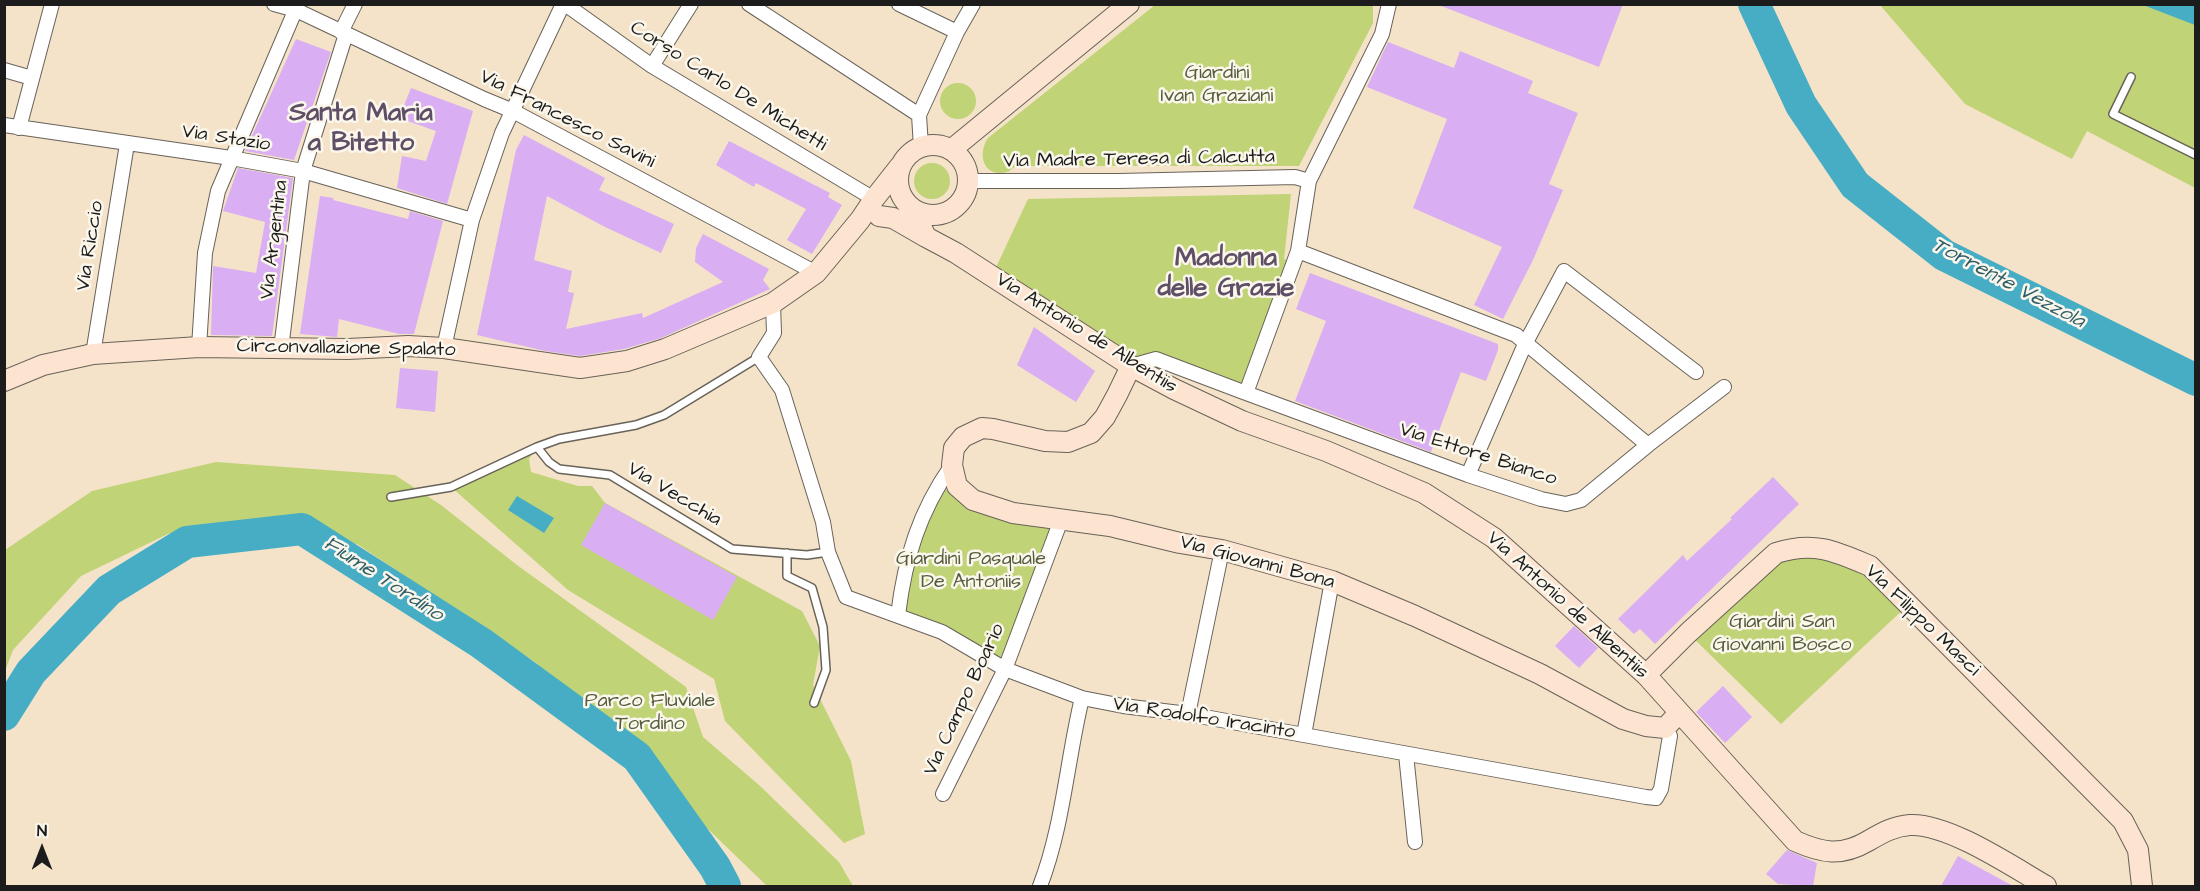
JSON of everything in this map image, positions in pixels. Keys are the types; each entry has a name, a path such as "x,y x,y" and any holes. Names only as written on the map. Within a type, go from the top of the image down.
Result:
{"main road":[{"path":"951,150 1129,4"},
{"path":"909,206 927,215 935,215 950,211 964,196 968,181 964,163 951,150 936,145 921,147 909,155 900,166 898,185 909,206 926,237"},
{"name":"Circonvallazione Spalato","path":"5,379 43,365 93,354 199,347 348,349 408,346 444,348 580,368 627,361 666,349 773,303 816,273 871,212 900,166"},
{"name":"Circonvallazione Spalato","path":"871,212 909,206"},
{"path":"950,211 947,234 956,253"},
{"name":"Via Antonio de Albentiis","path":"871,212 893,218 956,253 1131,366 1174,389 1242,421 1326,451 1424,493 1494,538 1646,675 1795,841 1816,851 1841,852 1865,843 1888,829 1910,825 1929,826 1953,834 2046,886"},
{"path":"952,465 954,448 963,437 982,428 1059,442 1068,442 1091,433 1104,417 1131,366"},
{"name":"Via Giovanni Bona","path":"952,465 957,486 973,500 1013,513 1110,526 1222,550 1332,581 1415,616 1540,674 1623,719 1646,726 1665,728"},
{"name":"Via Filippo Masci","path":"1646,675 1688,633 1776,553 1805,547 1821,547 1870,566 2123,821 2138,850 2142,886"},
{"path":"1665,728 1679,713"}],"street":[{"path":"19,128 52,4"},
{"name":"Via Francesco Savini","path":"274,4 297,7 343,33 513,111 816,273"},
{"name":"Via Argentina","path":"281,348 303,171 343,33 355,4"},
{"path":"444,348 472,220 502,133 564,4"},
{"name":"Corso Carlo De Michetti","path":"564,4 652,66 871,212"},
{"path":"652,66 691,4"},
{"path":"748,4 919,115"},
{"path":"921,147 919,115 957,32 973,4"},
{"path":"1246,393 1298,251 1309,181 1382,34 1389,4"},
{"path":"902,5 957,32"},
{"path":"199,347 205,253 218,191 297,7"},
{"path":"4,70 32,78"},
{"name":"Via Stazio","path":"4,125 231,158 303,171 472,220"},
{"name":"Via Riccio","path":"93,354 127,144"},
{"name":"Via Madre Teresa di Calcutta","path":"968,181 1119,181 1295,177 1309,181"},
{"path":"1298,251 1515,335 1648,445"},
{"path":"1468,475 1525,344 1564,271 1696,372"},
{"path":"759,357 774,333 773,303"},
{"name":"Via Rodolfo Iracinto","path":"759,357 782,390 823,522 828,552 846,597 879,611 897,615 942,632 1005,669 1082,698 1188,714 1656,798 1661,789 1670,736 1665,728"},
{"name":"Via Ettore Bianco","path":"1131,366 1156,359 1468,475 1541,500 1566,504 1581,500 1724,387"},
{"path":"897,615 908,554 936,486 952,465"},
{"name":"Via Campo Boario","path":"943,794 1005,669 1061,520"},
{"path":"1188,714 1222,550"},
{"path":"1304,735 1332,581"},
{"path":"1040,886 1051,859 1072,737 1082,698"},
{"path":"1406,754 1415,842"}],"lane":[{"path":"2131,77 2113,114 2196,155"},
{"path":"391,496 452,487 559,439 636,425 664,415 759,357"},
{"name":"Via Vecchia","path":"537,447 549,462 560,469 610,475 732,549 807,555 828,552"},
{"path":"787,553 787,576 812,588 823,627 826,670 814,703"}],"green space":[{"name":"Giardini Ivan Graziani","path":"1155,5 1373,5 1373,23 1299,166 1029,166 1015,167 1007,172 999,173 988,168 984,163 983,151 988,138"},
{"path":"1880,5 2195,5 2195,188 2087,131 2072,159 1965,104"},
{"path":"958,83 971,88 976,101 971,114 958,119 945,114 940,101 945,88"},
{"path":"932,163 945,168 950,181 945,194 932,199 919,194 914,181 919,168"},
{"path":"1291,194 1284,259 1294,263 1246,393 1156,359 1131,366 992,276 1028,199"},
{"path":"537,447 529,459 531,472 578,486 592,486 605,503 802,611 820,646 813,685 851,761 865,834 844,843 725,721 714,679 568,590 451,487"},
{"name":"Parco Fluviale Tordino","path":"216,462 395,475 441,505 517,565 686,687 703,737 759,785 839,862 853,886 767,886 535,662 357,544 170,533 81,576 13,650 5,671 5,550 92,491"},
{"name":"Giardini Pasquale De Antoniis","path":"936,486 991,507 1061,520 1005,669 898,615"},
{"name":"Giardini San Giovanni Bosco","path":"1836,552 1908,605 1781,724 1688,633 1776,553"}],"water":[{"path":"2143,5 2195,5 2195,25"},
{"path":"517,496 554,518 544,533 508,510"}],"building":[{"path":"1436,4 1623,4 1599,67"},
{"path":"296,39 331,52 294,160 245,151"},
{"path":"1388,42 1454,68 1460,51 1533,81 1528,93 1578,113 1549,184 1563,190 1533,260 1503,319 1474,305 1502,247 1413,208 1447,119 1367,87"},
{"path":"411,88 473,111 447,204 397,188 402,156 426,161 436,131 399,118"},
{"path":"524,135 605,178 599,190 674,224 661,253 547,196 534,260 572,271 568,292 574,293 566,329 642,313 643,318 723,282 695,262 696,248 703,234 769,269 763,280 770,289 661,338 624,349 580,356 545,351 477,335 516,150"},
{"path":"729,141 830,193 828,197 842,205 812,254 787,240 806,209 756,183 754,187 716,165"},
{"path":"238,168 293,178 272,336 211,335 213,266 256,273 265,222 223,211"},
{"path":"320,196 408,219 410,211 443,221 414,334 399,334 339,319 337,337 300,334"},
{"path":"1310,273 1498,344 1498,350 1486,381 1461,372 1431,452 1295,401 1326,321 1296,309"},
{"path":"1034,327 1095,371 1076,402 1017,365"},
{"path":"400,368 438,371 435,412 396,408"},
{"path":"1773,477 1799,504 1655,644 1640,629 1634,634 1618,619 1683,555 1687,561"},
{"path":"605,503 737,577 713,620 581,545"},
{"path":"1574,626 1598,648 1579,668 1555,646"},
{"path":"1723,686 1752,717 1725,743 1696,712"},
{"path":"1787,850 1817,863 1813,886 1778,884 1766,874"},
{"path":"1958,856 2013,886 1941,886"}],"waterway":[{"name":"Torrente Vezzola","path":"1754,4 1801,105 1855,185 1944,255 2196,380"},
{"name":"Fiume Tordino","path":"4,715 31,672 109,590 187,542 302,529 481,643 637,757 715,867 725,886"}],"district":[{"name":"Santa Maria a Bitetto","path":"361,130"},
{"name":"Madonna delle Grazie","path":"1226,275"}]}
